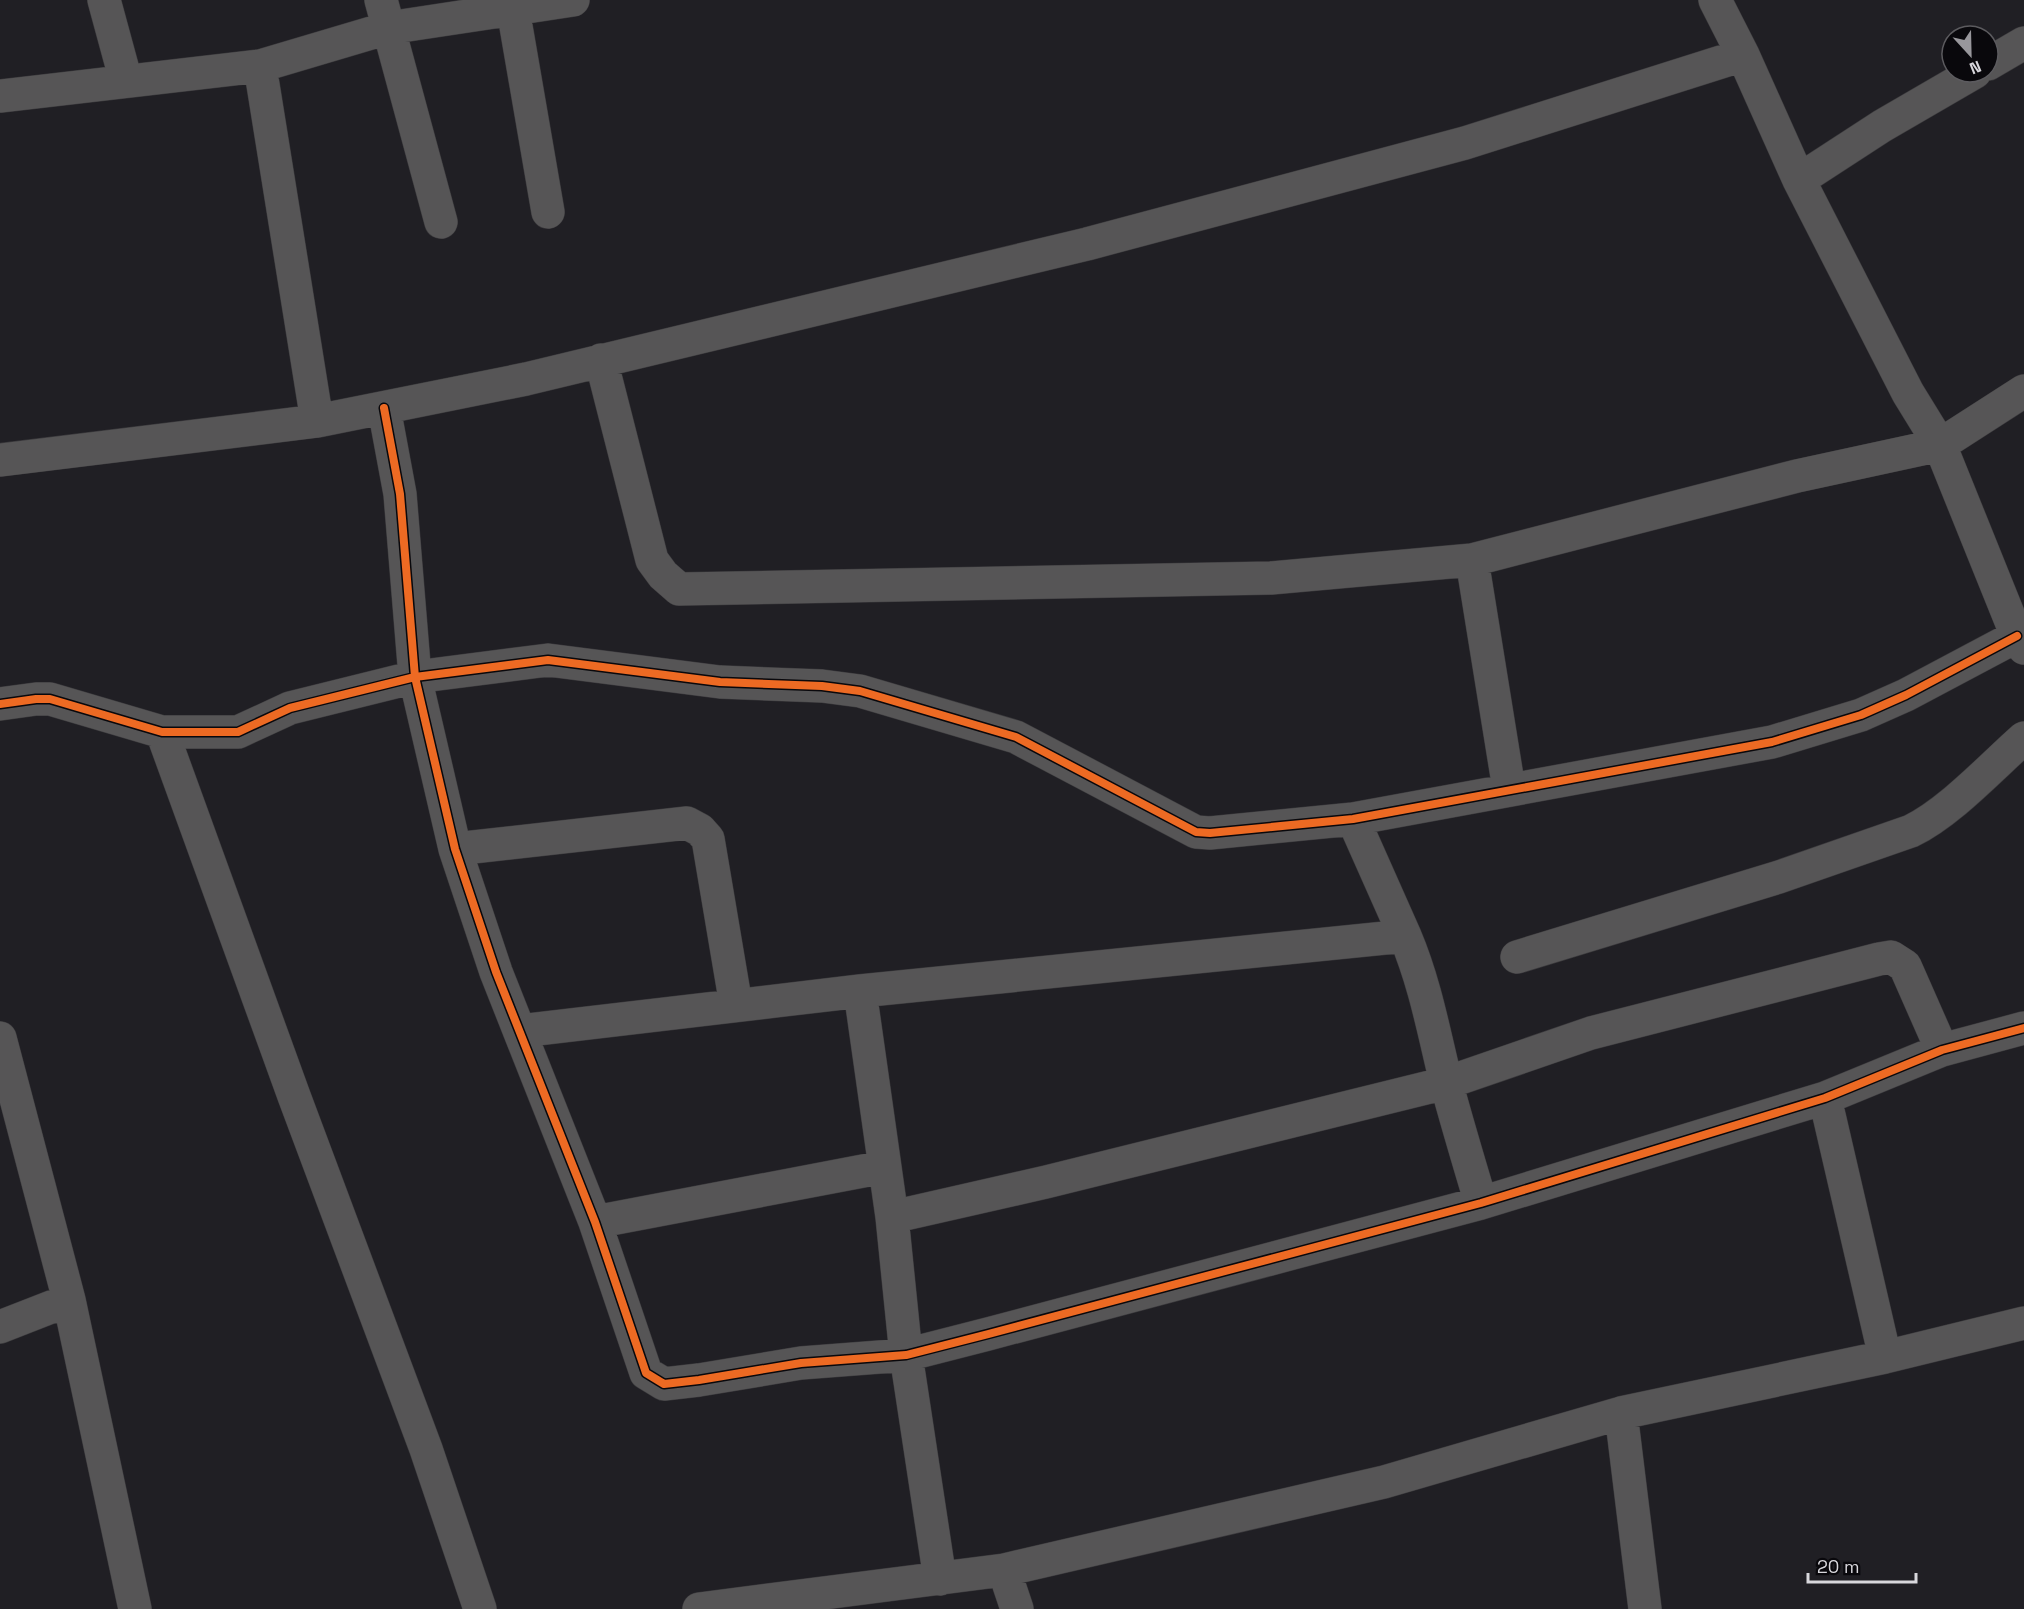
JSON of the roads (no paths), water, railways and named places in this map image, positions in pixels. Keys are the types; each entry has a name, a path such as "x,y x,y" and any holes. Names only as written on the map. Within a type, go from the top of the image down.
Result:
{"street":[{"path":"104,0 126,81"},
{"path":"0,96 260,66 385,14 513,9 573,0"},
{"path":"0,704 50,699 162,732 238,732 290,708 415,677 548,660 720,682 822,686 860,691 1016,737 1196,832 1210,833 1353,819 1772,742 1861,715 2021,642 1940,445 1908,393 1799,180 1743,55 1715,0"},
{"path":"513,9 548,212"},
{"path":"385,14 441,222"},
{"path":"2000,57 2024,44"},
{"path":"0,460 317,421 526,379 1087,244 1454,147 1743,55"},
{"path":"260,66 317,421"},
{"path":"1799,180 1882,126 1954,84"},
{"path":"601,360 652,560 663,575 679,589 1270,578 1472,560 1797,476 1940,445 2024,390"},
{"path":"384,408 399,494 415,677 455,849 496,972 595,1222 646,1373 664,1384 801,1363 906,1355 1481,1203 1825,1098 1942,1050 2024,1028"},
{"path":"1472,560 1509,789"},
{"path":"162,732 294,1096 426,1449 480,1609"},
{"path":"1517,957 1779,877 1911,831 1927,823 1944,810 2024,738"},
{"path":"1353,819 1416,961 1446,1083 1481,1203"},
{"path":"455,849 687,823 700,830 708,839 736,1005"},
{"path":"520,1031 860,991 1405,936"},
{"path":"892,1217 1057,1179 1446,1083 1591,1033 1891,957 1905,966 1942,1050"},
{"path":"860,991 892,1217 906,1355 940,1579"},
{"path":"0,1038 69,1300 135,1609"},
{"path":"1825,1098 1885,1357"},
{"path":"595,1222 884,1167"},
{"path":"0,1327 69,1300"},
{"path":"699,1609 1004,1570 1384,1482 1621,1413 1885,1357 2024,1323"},
{"path":"1621,1413 1645,1609"},
{"path":"1004,1570 1017,1609"}]}
